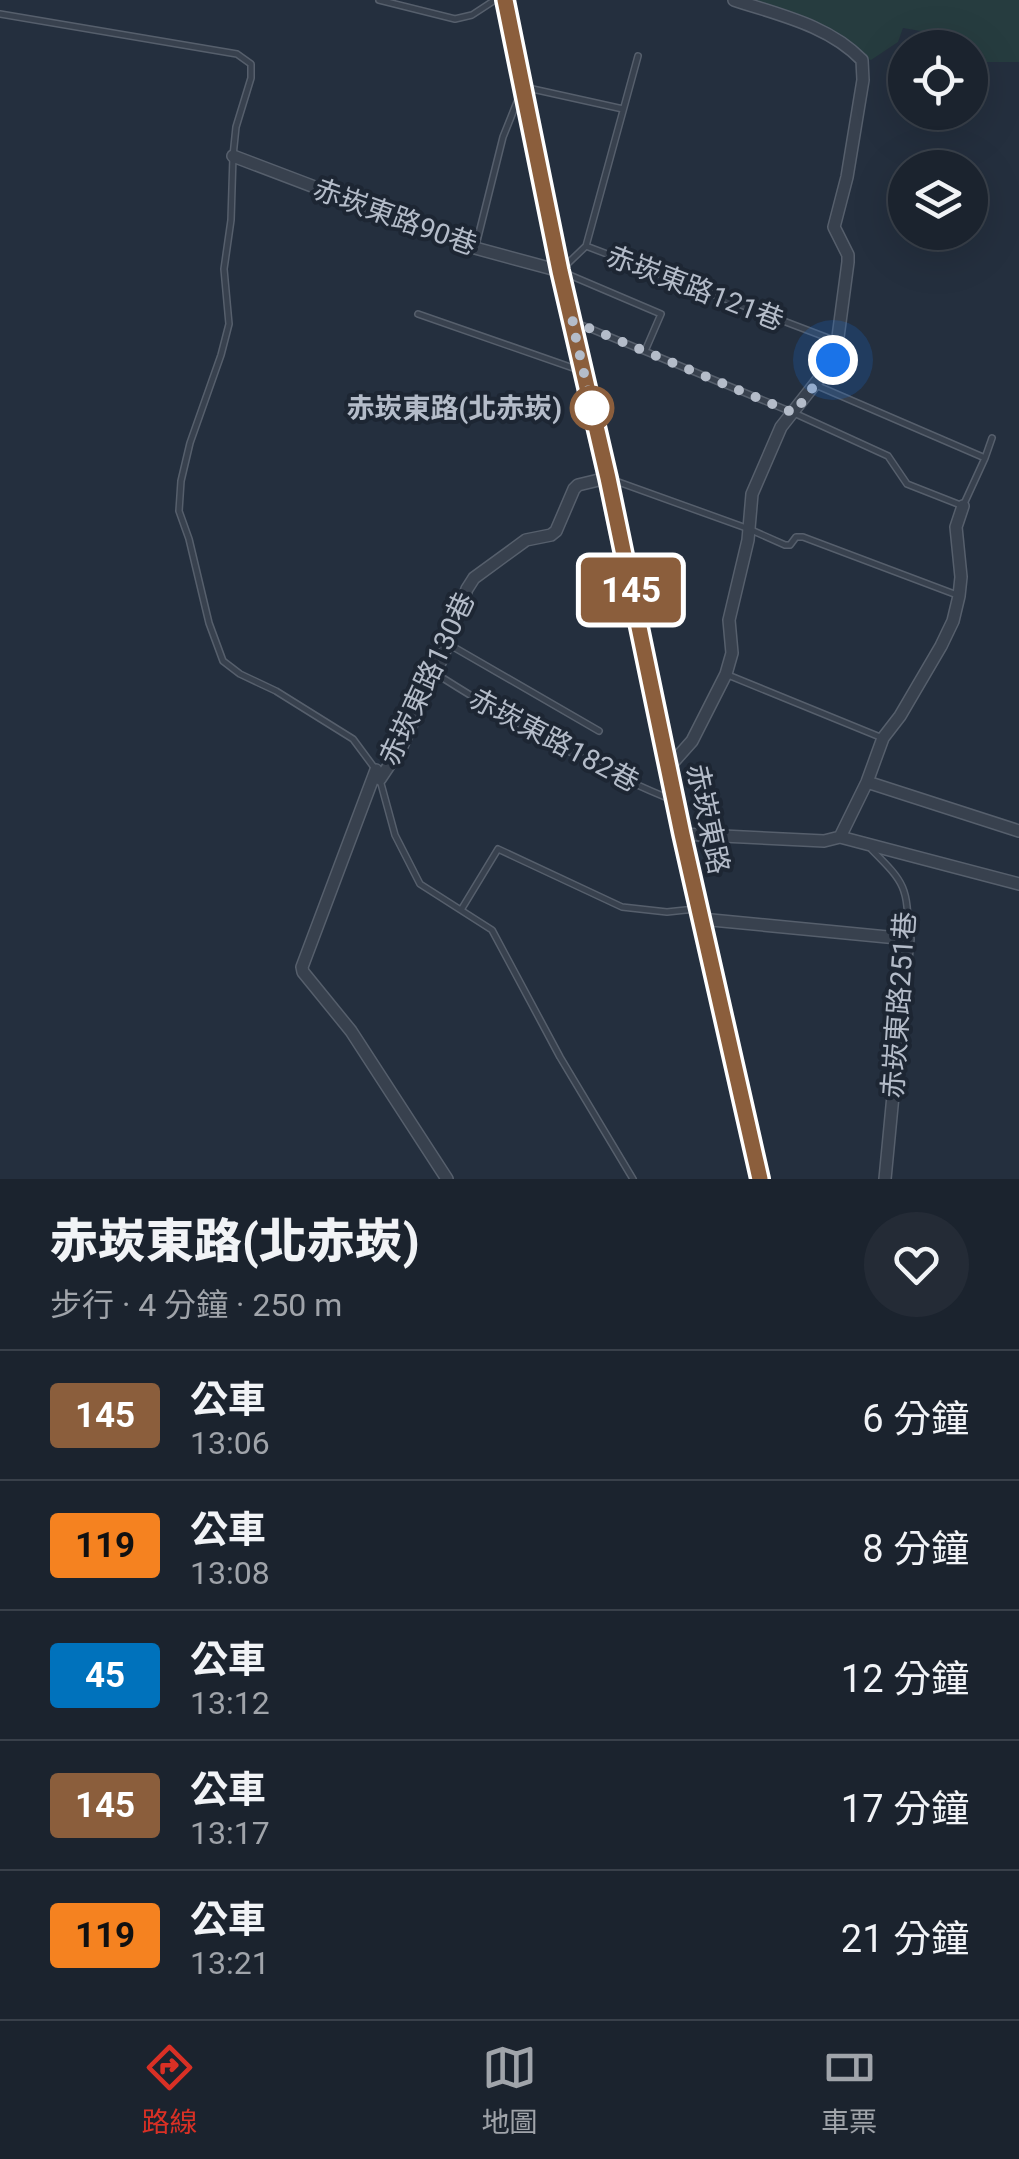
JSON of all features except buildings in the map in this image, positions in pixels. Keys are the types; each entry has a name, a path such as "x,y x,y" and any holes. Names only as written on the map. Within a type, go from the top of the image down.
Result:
{"main road":[{"name":"赤崁東路","path":"505,0 560,271 760,1179"}],"street":[{"path":"669,767 692,742 726,674 732,653 729,620 749,529 752,494 782,427 833,360 839,342 848,262 834,227 847,177 862,60 829,34 734,0"},
{"name":"赤崁東路90巷","path":"233,156 475,248 560,271"},
{"name":"赤崁東路130巷","path":"447,1179 352,1030 302,968 378,774 402,746 448,644 467,589 474,578 526,540 551,535 578,486 608,478"},
{"path":"840,837 883,738 948,633 960,596 956,527 964,506"},
{"path":"867,782 1019,832"},
{"name":"赤崁東路251巷","path":"682,834 824,841 840,837 1019,884"},
{"path":"700,914 908,938"},
{"name":"赤崁東路251巷","path":"885,1179 908,938"}],"lane":[{"path":"379,0 464,19 495,0"},
{"path":"0,14 237,54 251,64 233,156 231,220 224,269 229,324 190,443 179,511 223,661 353,740 378,774 395,835 420,884 492,930 560,1057 634,1179"},
{"path":"586,246 638,56"},
{"path":"475,248 503,137 524,87 623,109"},
{"name":"赤崁東路121巷","path":"560,271 586,246 839,342"},
{"path":"560,271 661,314 645,351"},
{"path":"418,314 583,372"},
{"path":"572,321 888,456 907,484 964,506 992,438"},
{"path":"815,384 985,458"},
{"path":"608,478 788,546 796,536 803,538 960,596"},
{"name":"赤崁東路182巷","path":"448,644 599,731"},
{"name":"赤崁東路182巷","path":"435,674 494,711 618,778 675,801"},
{"path":"726,674 883,738"},
{"name":"赤崁東路251巷","path":"868,846 901,881 907,894 908,938"},
{"path":"460,910 498,849 622,907 700,914"}],"green space":[{"path":"734,0 1019,0 1019,62 988,62 988,30 888,30 888,49 871,60 839,40"}],"bus line":[{"name":"145","path":"505,0 560,271 760,1179"}],"place":[{"name":"赤崁東路(北赤崁)","path":"592,408"}],"route":[{"path":"592,408 572,321 794,413 833,360"}]}
